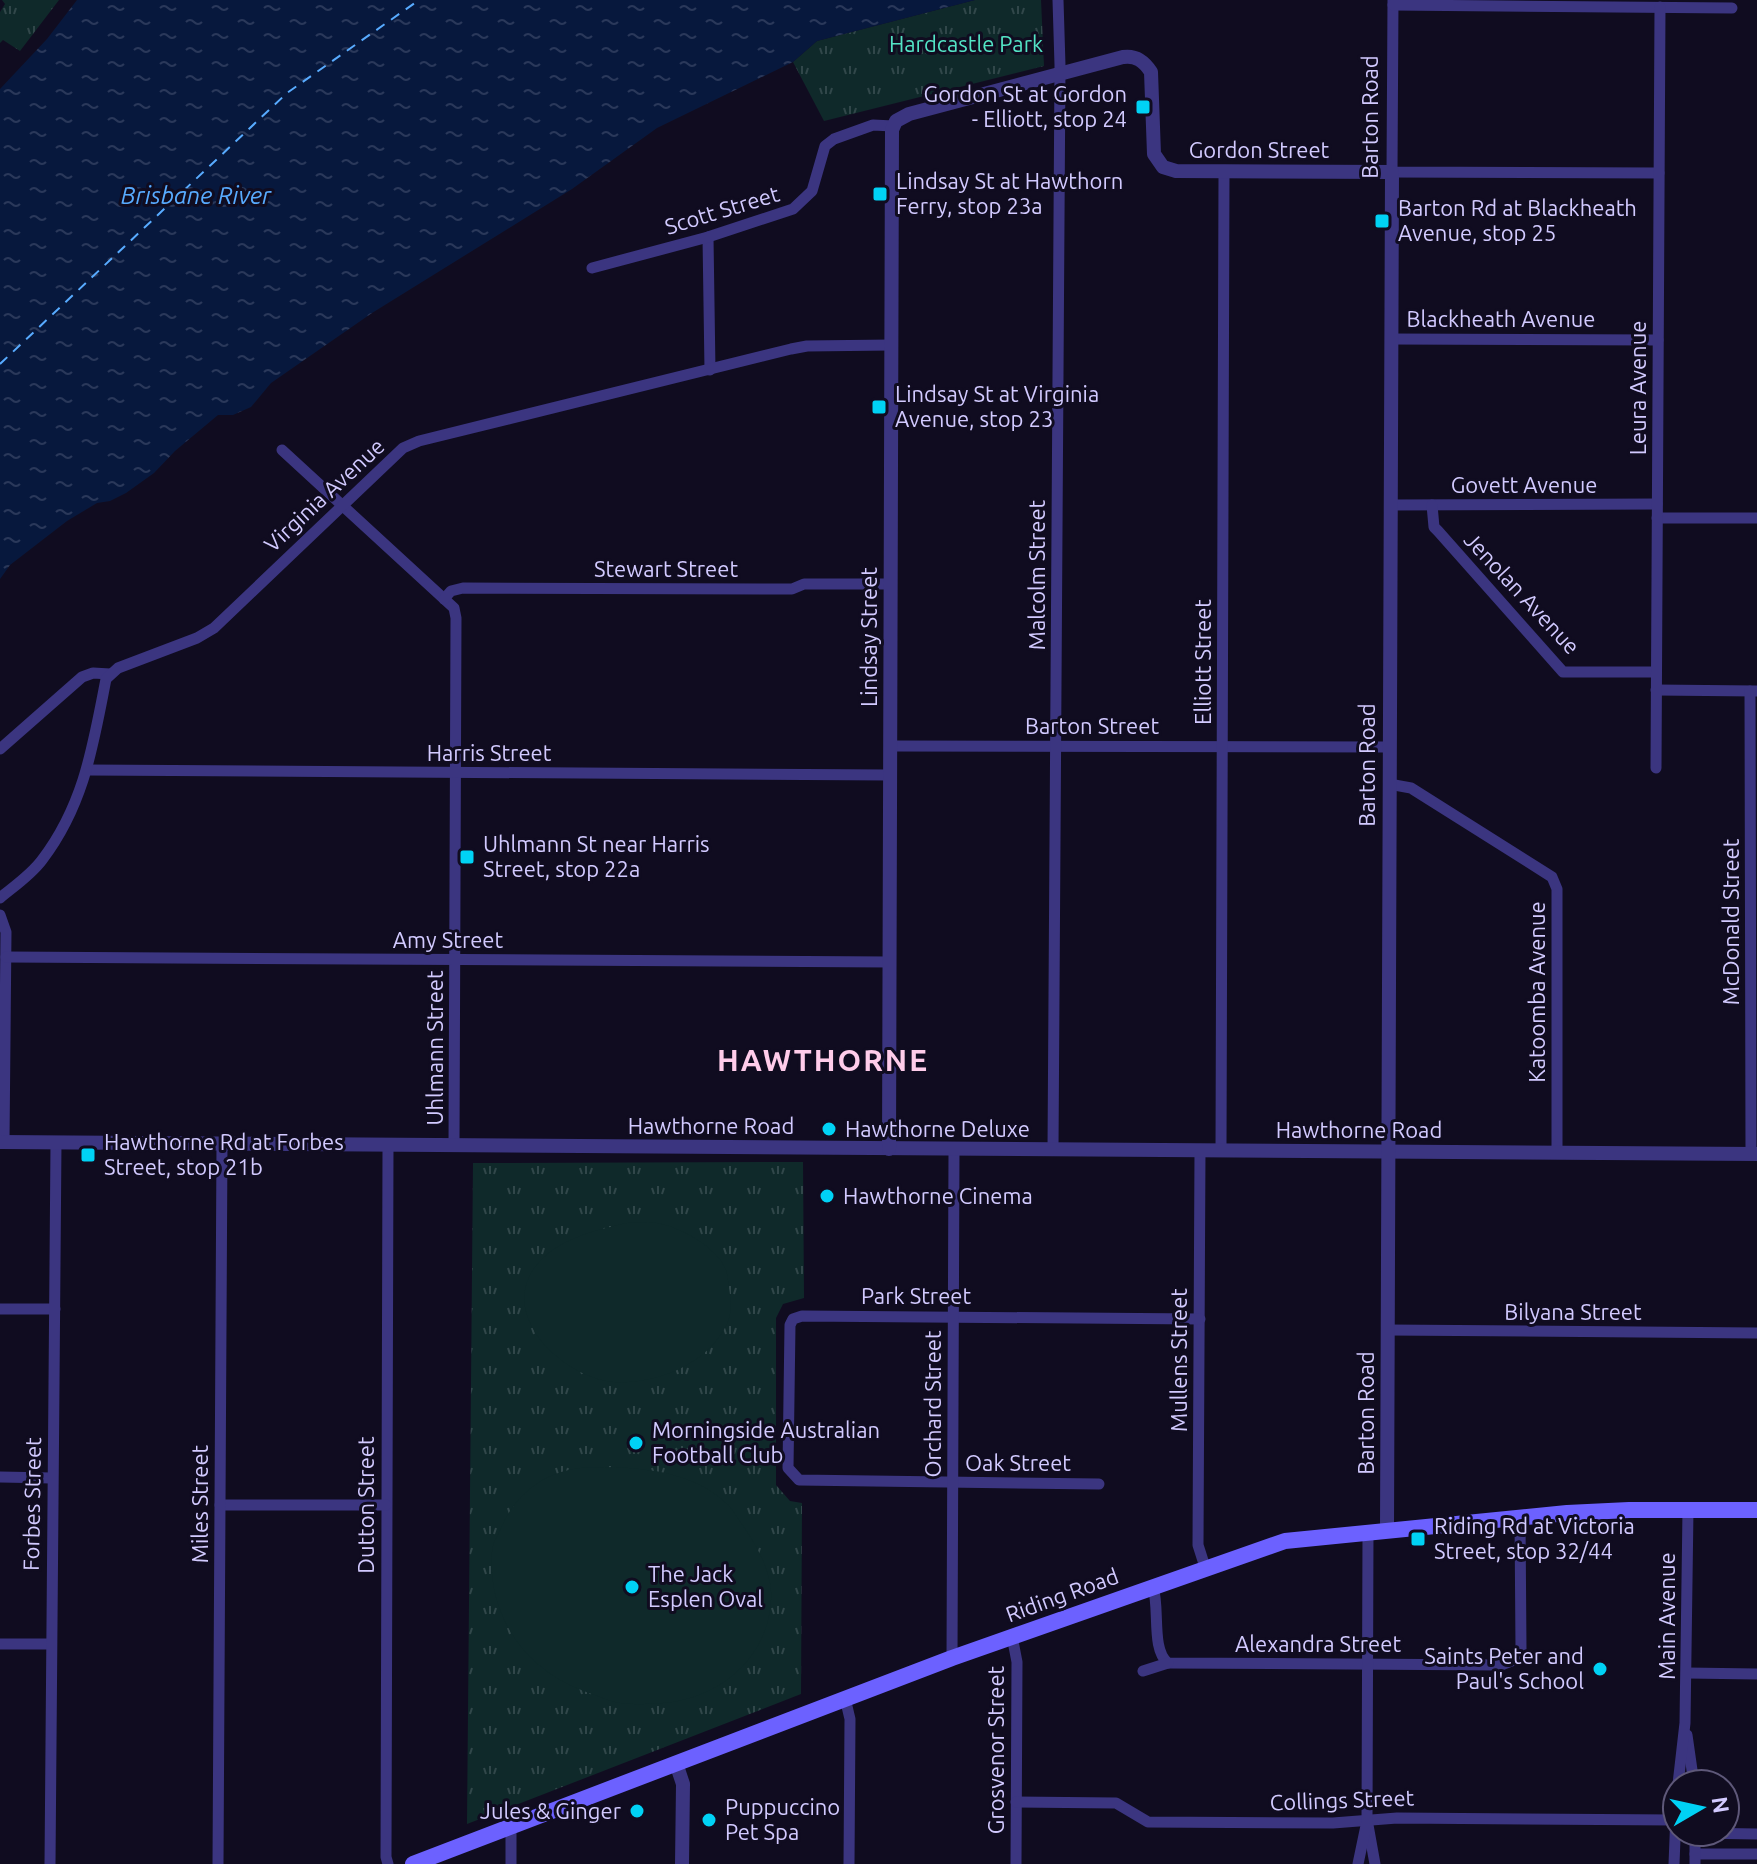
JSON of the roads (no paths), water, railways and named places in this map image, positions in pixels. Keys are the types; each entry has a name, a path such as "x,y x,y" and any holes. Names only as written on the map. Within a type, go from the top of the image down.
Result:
{"main road":[{"name":"Riding Road","path":"413,1864 952,1658 1285,1541 1629,1510 1757,1510"}],"street":[{"name":"Malcolm Street","path":"1053,1150 1058,0"},
{"path":"1393,3 1732,8"},
{"name":"Barton Road","path":"1387,1530 1393,3"},
{"name":"Leura Avenue","path":"1656,768 1660,7"},
{"name":"Gordon Street","path":"825,146 834,139 873,125 893,126 909,114 1128,57 1142,61 1152,76 1154,154 1158,163 1176,171 1659,173"},
{"name":"Lindsay Street","path":"889,1149 893,126"},
{"name":"Scott Street","path":"592,268 708,237 793,209 812,191 825,146"},
{"name":"Elliott Street","path":"1221,1151 1224,172"},
{"path":"708,237 710,370"},
{"name":"Blackheath Avenue","path":"1391,339 1658,340"},
{"name":"Virginia Avenue","path":"0,749 82,677 93,673 110,674 214,628 390,457 419,441 807,346 891,345"},
{"name":"Uhlmann Street","path":"282,450 454,608 454,1146"},
{"name":"Govett Avenue","path":"1391,505 1657,504"},
{"name":"Jenolan Avenue","path":"1432,505 1434,527 1563,672 1656,672"},
{"path":"1657,518 1757,518"},
{"name":"Stewart Street","path":"444,599 451,591 463,588 792,589 804,584 891,584"},
{"path":"0,898 40,863 73,809 88,770 106,679 110,674"},
{"path":"1656,690 1754,691"},
{"name":"McDonald Street","path":"1754,691 1754,1154"},
{"name":"Barton Street","path":"891,746 1389,747"},
{"name":"Harris Street","path":"88,770 890,775"},
{"name":"Katoomba Avenue","path":"1389,784 1411,788 1552,877 1557,889 1557,1153"},
{"path":"0,915 6,932 2,1142"},
{"name":"Amy Street","path":"6,957 890,962"},
{"name":"Hawthorne Road","path":"2,1142 1754,1154"},
{"name":"Forbes Street","path":"50,1864 56,1143"},
{"name":"Miles Street","path":"218,1864 222,1144"},
{"name":"Dutton Street","path":"388,1146 388,1864"},
{"name":"Orchard Street","path":"952,1658 954,1150"},
{"name":"Mullens Street","path":"1200,1151 1198,1545 1205,1567"},
{"path":"0,1309 55,1309"},
{"name":"Park Street","path":"794,1477 788,1468 790,1325 793,1319 802,1316 953,1316 1200,1319"},
{"name":"Bilyana Street","path":"1388,1330 1757,1333"},
{"path":"0,1477 52,1478"},
{"name":"Oak Street","path":"794,1477 806,1482 1099,1484"},
{"path":"220,1505 386,1505"},
{"name":"Main Avenue","path":"1679,1768 1687,1673 1688,1510"},
{"name":"Alexandra Street","path":"1143,1671 1168,1663 1501,1665 1514,1660 1521,1649 1520,1518"},
{"path":"1368,1532 1367,1821 1375,1864"},
{"path":"1153,1587 1157,1601 1158,1649 1168,1663"},
{"name":"Grosvenor Street","path":"1012,1636 1017,1662 1016,1864"},
{"path":"0,1644 51,1644"},
{"path":"1687,1673 1757,1674"},
{"path":"845,1698 850,1719 849,1864"},
{"name":"Main Avenue","path":"1685,1723 1692,1768"},
{"path":"676,1763 683,1784 682,1864"},
{"name":"Collings Street","path":"1016,1802 1116,1803 1148,1822 1367,1821 1397,1818 1661,1820"},
{"path":"1358,1864 1367,1821"},
{"path":"511,1826 511,1864"},
{"path":"1695,1859 1757,1854"}],"water":[{"name":"Brisbane River","path":"77,0 975,0 817,41 793,62 657,128 572,189 372,313 271,383 251,407 233,415 218,415 154,473 126,493 97,503 67,521 10,565 0,579 0,89 47,39"}],"place":[{"name":"Gordon St at Gordon - Elliott, stop 24","path":"1143,107"},
{"name":"Lindsay St at Hawthorn Ferry, stop 23a","path":"880,194"},
{"name":"Barton Rd at Blackheath Avenue, stop 25","path":"1382,221"},
{"name":"Lindsay St at Virginia Avenue, stop 23","path":"879,407"},
{"name":"Uhlmann St near Harris Street, stop 22a","path":"467,857"},
{"name":"Hawthorne Deluxe","path":"829,1129"},
{"name":"Hawthorne Rd at Forbes Street, stop 21b","path":"88,1155"},
{"name":"Hawthorne Cinema","path":"827,1196"},
{"name":"Morningside Australian Football Club","path":"636,1443"},
{"name":"Riding Rd at Victoria Street, stop 32/44","path":"1418,1539"},
{"name":"The Jack Esplen Oval","path":"632,1587"},
{"name":"Saints Peter and Paul's School","path":"1600,1669"},
{"name":"Jules & Ginger","path":"637,1811"},
{"name":"Puppuccino Pet Spa","path":"709,1820"}],"district":[{"name":"HAWTHORNE","path":"823,1061"}],"park label":[{"name":"Hardcastle Park","path":"966,44"}]}
